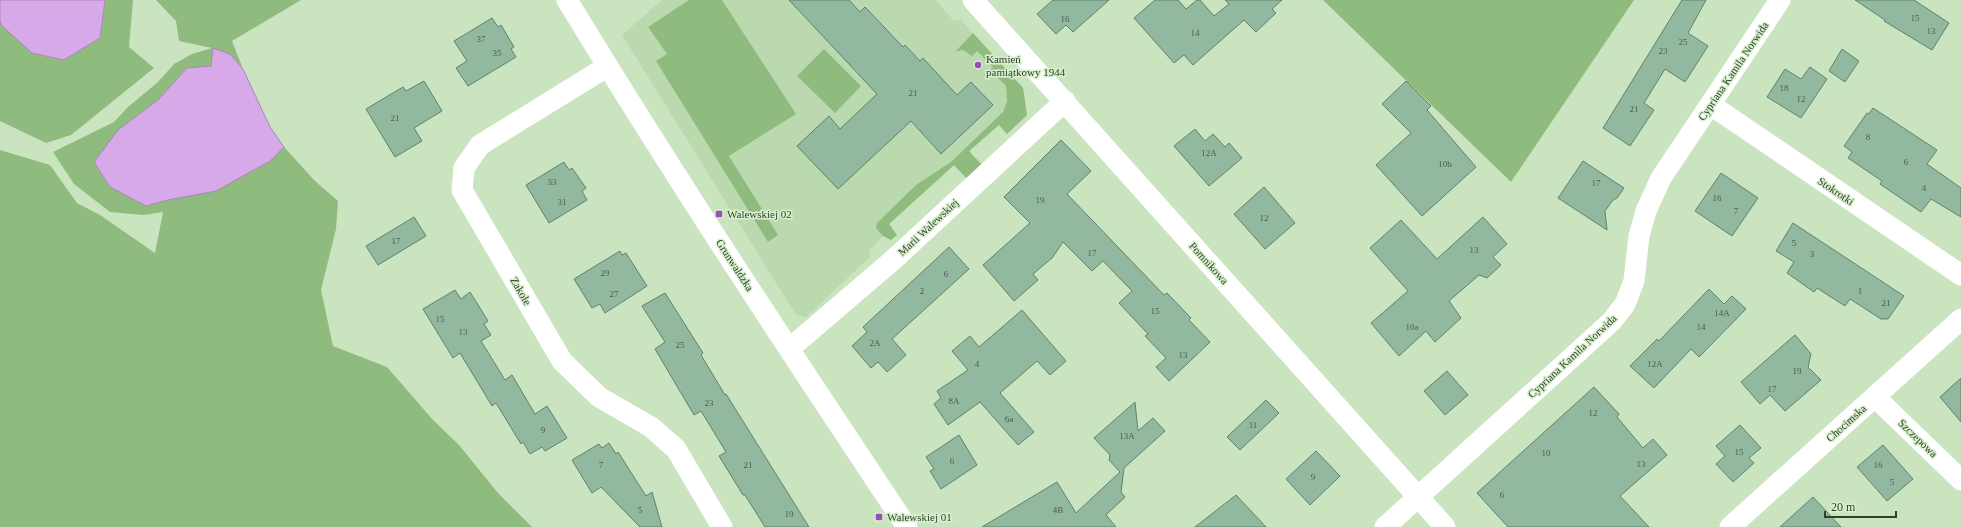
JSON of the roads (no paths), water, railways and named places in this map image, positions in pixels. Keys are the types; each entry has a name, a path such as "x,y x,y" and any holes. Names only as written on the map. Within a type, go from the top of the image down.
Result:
{"street":[{"name":"Grunwaldzka","path":"567,0 789,349 907,527"},
{"name":"Pomnikowa","path":"973,0 1445,527"},
{"name":"Cypriana Kamila Norwida","path":"1385,527 1612,321 1625,304 1634,281 1639,236 1646,211 1661,178 1780,0"},
{"name":"Zakole","path":"608,66 480,145 464,168 462,190 562,360 599,397 651,427 676,449 722,527"},
{"name":"Marii Walewskiej","path":"789,349 893,260 1065,101"},
{"name":"Stokrotki","path":"1711,105 1961,276"},
{"name":"Chocimska","path":"1730,527 1961,319"},
{"name":"Szczepowa","path":"1875,397 1961,480"}],"place":[{"name":"Kamień pamiątkowy 1944","path":"978,65"},
{"name":"Walewskiej 02","path":"719,214"},
{"name":"Walewskiej 01","path":"879,517"}]}
